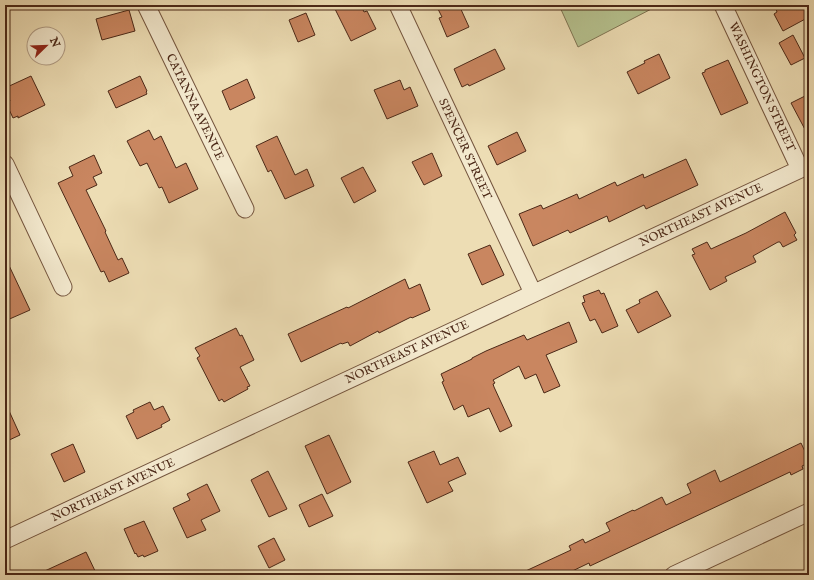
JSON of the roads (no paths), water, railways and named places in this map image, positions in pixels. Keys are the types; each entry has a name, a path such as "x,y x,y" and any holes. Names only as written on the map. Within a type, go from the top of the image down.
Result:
{"street":[{"name":"CATANNA AVENUE","path":"146,5 244,208"},
{"name":"SPENCER STREET","path":"398,5 533,293"},
{"name":"WASHINGTON STREET","path":"723,5 805,167"},
{"path":"5,164 63,287"},
{"name":"NORTHEAST AVENUE","path":"5,540 805,167"},
{"path":"674,575 809,512"}]}
